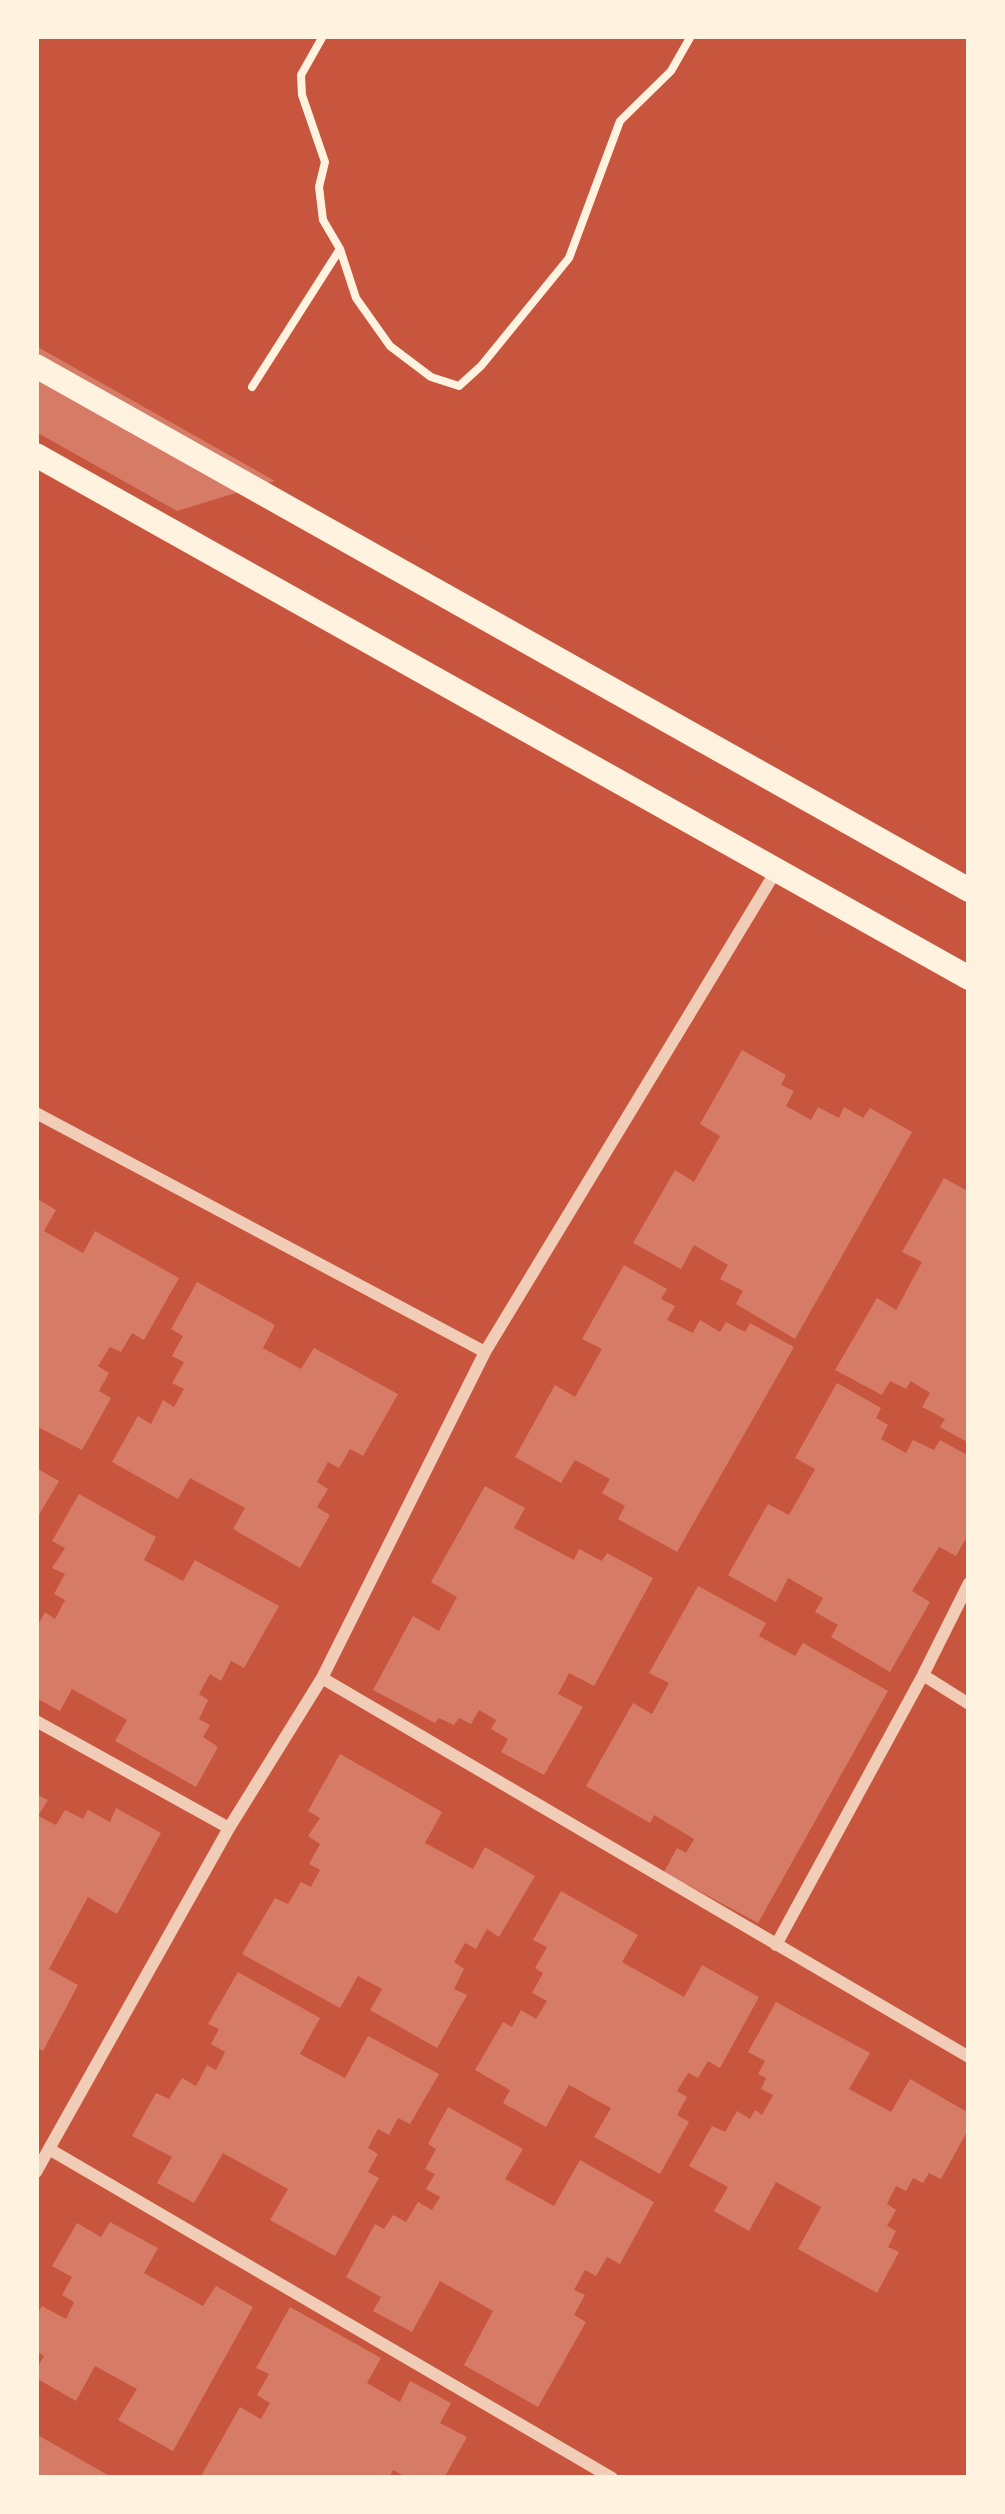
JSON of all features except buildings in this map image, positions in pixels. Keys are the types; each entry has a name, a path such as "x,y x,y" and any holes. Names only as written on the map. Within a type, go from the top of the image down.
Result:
{"main road":[{"path":"36,367 969,890"},
{"path":"36,455 969,978"}],"street":[{"path":"36,2172 229,1828 322,1678 485,1352 777,870"},
{"path":"36,1113 485,1352"},
{"path":"776,1945 969,1583"},
{"path":"923,1676 969,1704"},
{"path":"322,1678 969,2057"},
{"path":"36,1721 229,1828"},
{"path":"49,2149 612,2478"}],"path":[{"path":"323,36 301,75 302,95 325,162 319,187 323,220 340,249 356,298 390,346 431,377 459,386 481,366 569,258 620,122 671,71 691,36"},
{"path":"252,387 340,249"}]}
